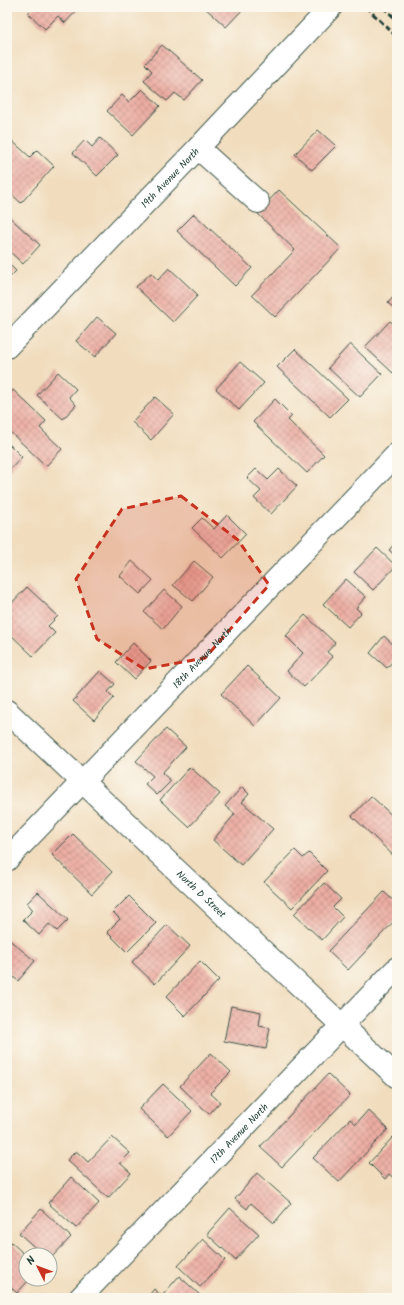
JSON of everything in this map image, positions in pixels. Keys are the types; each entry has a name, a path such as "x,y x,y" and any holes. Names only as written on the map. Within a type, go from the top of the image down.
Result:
{"street":[{"name":"19th Avenue North","path":"7,347 331,7"},
{"path":"198,148 258,202"},
{"name":"18th Avenue North","path":"7,860 397,454"},
{"name":"North D Street","path":"7,711 397,1077"},
{"name":"17th Avenue North","path":"80,1298 397,968"}],"highlighted area":[{"path":"181,496 238,540 269,585 205,658 144,669 97,639 76,579 122,509"}],"building":[{"path":"34,7 80,7 65,23 58,16 45,29 28,13"},
{"path":"204,7 245,7 226,27"},
{"path":"162,45 202,80 184,100 175,93 167,101 144,81 152,71 145,64"},
{"path":"142,89 160,106 133,135 107,111 122,95 129,102"},
{"path":"318,130 336,146 312,170 295,154"},
{"path":"100,138 118,155 97,176 73,153 85,140 92,147"},
{"path":"10,139 30,157 37,150 54,166 21,203 7,190 7,142"},
{"path":"279,190 341,248 275,317 252,295 295,250 257,213"},
{"path":"194,214 252,268 235,286 177,231"},
{"path":"7,215 40,245 23,264 7,249"},
{"path":"7,262 16,271 7,280"},
{"path":"169,268 198,295 173,322 136,287 151,273 158,280"},
{"path":"397,293 397,311 388,303"},
{"path":"97,317 116,333 95,357 76,341"},
{"path":"390,321 397,327 397,368 393,373 365,347"},
{"path":"350,344 382,374 360,397 328,368"},
{"path":"295,349 348,399 330,417 277,367"},
{"path":"240,362 264,383 239,410 216,389"},
{"path":"58,372 76,389 69,397 76,405 63,419 37,395"},
{"path":"13,390 46,421 40,428 62,449 46,466 7,429 7,397"},
{"path":"155,397 174,414 151,440 132,422"},
{"path":"275,399 292,416 288,420 324,455 307,473 253,422"},
{"path":"7,442 22,457 7,473"},
{"path":"256,469 268,480 279,469 297,486 271,514 254,498 261,491 247,478"},
{"path":"227,515 246,534 223,558 192,528 202,518 214,529"},
{"path":"397,541 397,557 389,550"},
{"path":"377,548 396,566 373,590 354,572"},
{"path":"132,561 153,580 140,594 120,576"},
{"path":"194,561 213,577 193,601 173,585"},
{"path":"346,579 366,597 356,608 361,613 348,627 323,604"},
{"path":"27,587 58,616 48,626 55,633 33,656 7,631 7,608"},
{"path":"164,590 182,606 163,629 144,612"},
{"path":"305,615 335,643 327,652 333,657 304,687 287,671 303,653 286,636"},
{"path":"384,636 397,648 397,656 387,668 370,653"},
{"path":"133,643 151,661 134,679 116,662"},
{"path":"247,666 281,698 255,726 221,694"},
{"path":"100,671 115,684 108,692 114,698 94,720 73,701"},
{"path":"166,729 186,747 162,773 171,781 157,795 145,784 153,776 136,761"},
{"path":"190,767 220,794 189,827 160,800"},
{"path":"242,787 249,794 242,802 273,829 241,865 213,840 235,814 225,806"},
{"path":"371,796 397,820 397,859 352,816"},
{"path":"73,834 112,872 92,894 52,855"},
{"path":"295,850 303,858 309,853 327,871 292,908 264,882"},
{"path":"324,883 341,899 333,907 343,917 322,940 294,914"},
{"path":"38,892 68,920 57,931 49,924 39,935 23,920 33,910 27,903"},
{"path":"384,892 397,904 397,918 348,970 328,951"},
{"path":"129,896 156,923 127,952 107,932 120,919 113,912"},
{"path":"167,925 190,946 155,984 132,962"},
{"path":"7,938 35,961 18,981 7,971"},
{"path":"200,961 219,980 185,1016 166,997"},
{"path":"231,1006 261,1012 259,1026 270,1028 266,1049 224,1041"},
{"path":"211,1053 231,1072 210,1093 220,1102 209,1114 180,1086"},
{"path":"328,1074 350,1095 282,1167 260,1147"},
{"path":"163,1084 192,1111 168,1136 139,1109"},
{"path":"368,1110 388,1129 339,1182 313,1158 350,1119 356,1124"},
{"path":"112,1137 130,1153 120,1163 131,1173 108,1198 67,1160 76,1151 88,1162"},
{"path":"393,1137 397,1141 397,1181 389,1174 385,1179 369,1163"},
{"path":"257,1173 291,1203 274,1223 251,1203 247,1209 235,1199"},
{"path":"71,1177 99,1203 76,1228 48,1203"},
{"path":"230,1208 259,1234 235,1260 207,1234"},
{"path":"41,1209 71,1237 58,1251 58,1247 34,1247 19,1233"},
{"path":"203,1239 225,1260 200,1287 178,1266"},
{"path":"11,1242 18,1249 18,1287 23,1287 17,1293 7,1284 7,1246"},
{"path":"179,1276 200,1295 197,1298 147,1298 154,1289 162,1296"}],"railway":[{"path":"366,7 397,37"},
{"path":"383,7 397,20"}]}
